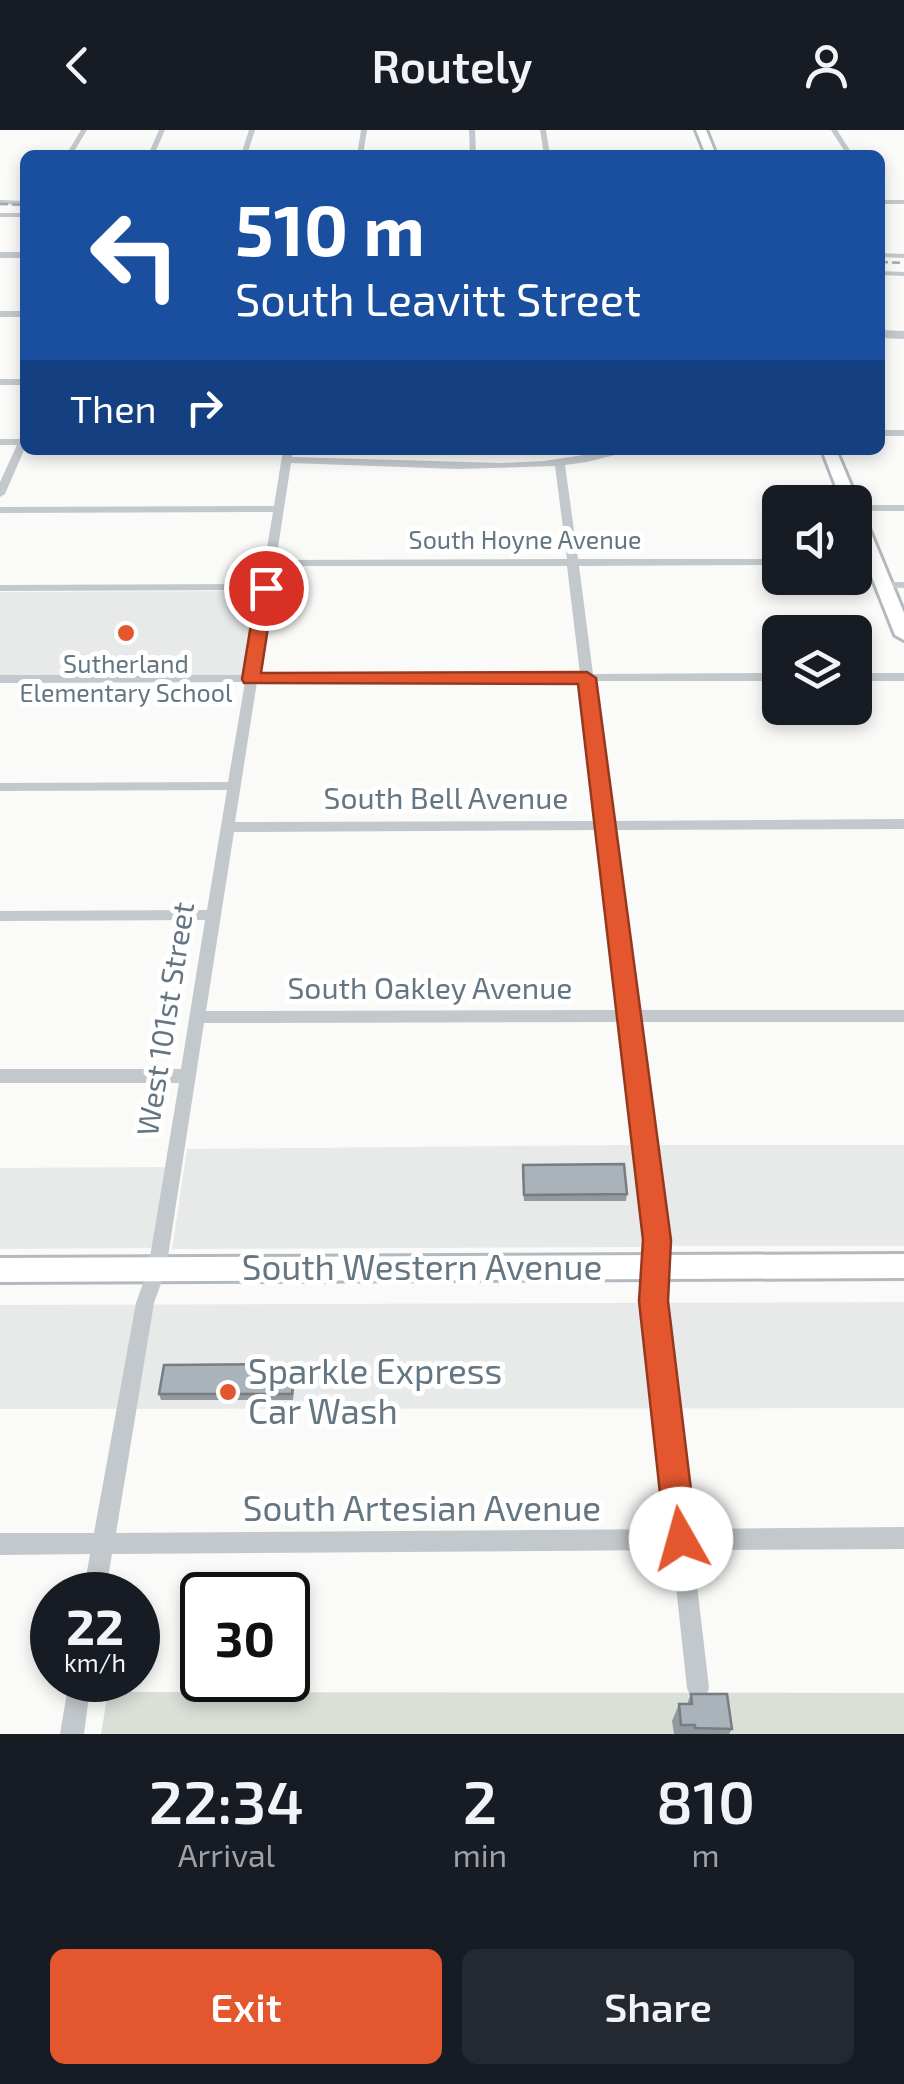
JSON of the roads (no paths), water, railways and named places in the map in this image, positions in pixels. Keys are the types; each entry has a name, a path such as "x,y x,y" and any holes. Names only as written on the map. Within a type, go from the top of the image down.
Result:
{"main road":[{"path":"831,455 843,485"},
{"path":"872,557 904,636"},
{"name":"South Western Avenue","path":"0,1270 904,1266"}],"street":[{"path":"0,494 20,449"},
{"path":"287,455 457,467 560,462 593,455"},
{"name":"West 101st Street","path":"98,1572 145,1304 157,1270 287,455"},
{"path":"456,455 457,467"},
{"path":"560,462 656,1228 654,1301 698,1688"},
{"path":"872,508 904,508"},
{"path":"0,510 278,510"},
{"name":"South Hoyne Avenue","path":"270,563 762,562"},
{"path":"884,585 904,585"},
{"path":"0,588 266,588"},
{"path":"0,680 762,677"},
{"path":"872,677 904,677"},
{"path":"0,787 234,786"},
{"name":"South Bell Avenue","path":"228,827 904,824"},
{"path":"0,916 213,915"},
{"name":"South Oakley Avenue","path":"197,1017 904,1016"},
{"path":"0,1076 188,1076"},
{"name":"South Artesian Avenue","path":"0,1544 904,1538"},
{"path":"72,1734 77,1702"}],"railway":[{"path":"0,204 20,205"},
{"path":"885,262 904,263"}],"place":[{"name":"Sutherland Elementary School","path":"126,633"},
{"name":"Sparkle Express Car Wash","path":"228,1392"}]}
